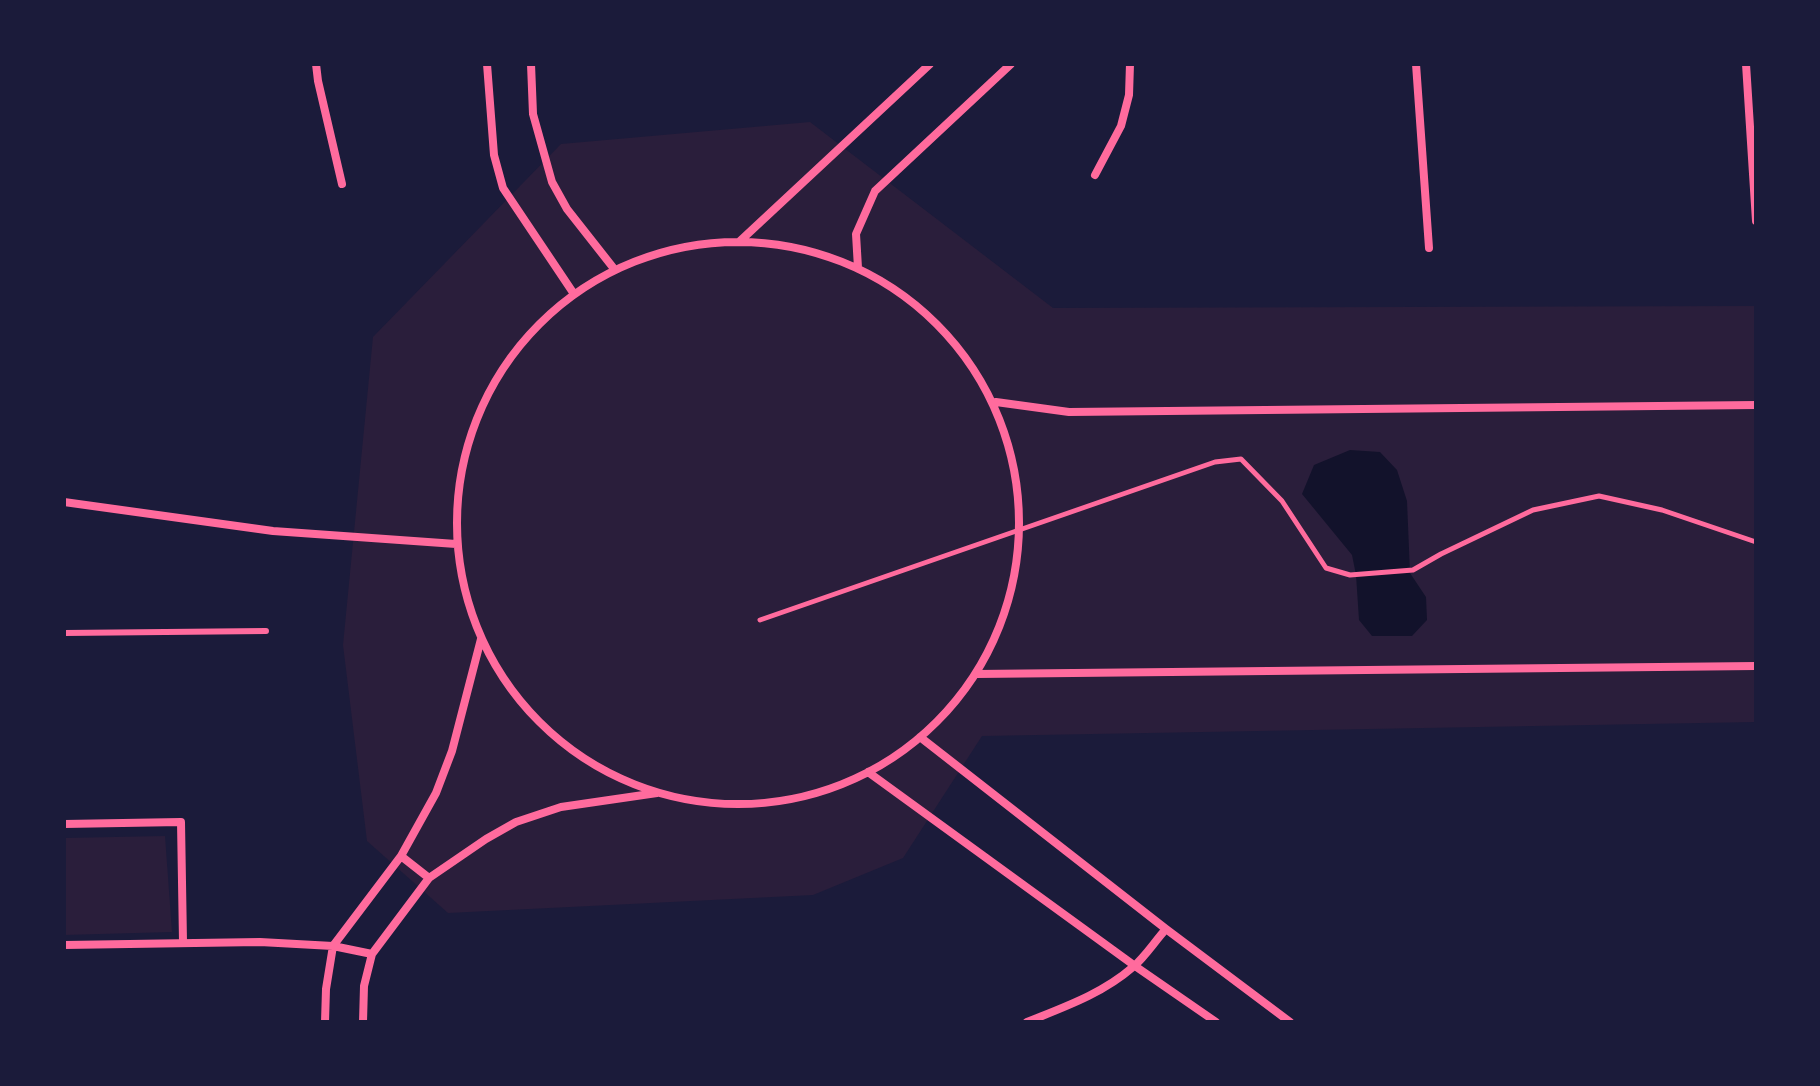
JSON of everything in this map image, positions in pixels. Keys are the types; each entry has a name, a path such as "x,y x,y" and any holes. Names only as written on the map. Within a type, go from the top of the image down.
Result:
{"street":[{"path":"316,64 342,184"},
{"path":"487,64 494,155 503,188 574,294"},
{"path":"531,64 533,114 552,182 567,209 615,270"},
{"path":"739,242 930,64"},
{"path":"858,268 856,234 875,191 1011,64"},
{"path":"1095,175 1121,126 1129,95 1130,64"},
{"path":"1416,64 1429,248"},
{"path":"1746,64 1756,221"},
{"path":"739,242 780,245 820,254 858,268 904,296 945,331 996,402 1015,464 1020,508 1019,551 1011,594 997,635 976,674 951,708 920,737 868,772 818,792 765,802 711,803 659,792 613,775 572,750 544,726 504,681 481,639 463,586 456,544 458,485 468,441 485,398 509,359 539,324 574,294 615,270 675,249 739,242"},
{"path":"996,402 1069,412 1756,405"},
{"path":"64,502 273,531 456,544"},
{"path":"325,1022 326,989 333,946 401,856 436,793 452,751 481,639"},
{"path":"976,674 1756,666"},
{"path":"920,737 1290,1022"},
{"path":"868,772 1216,1022"},
{"path":"363,1022 364,986 372,954 429,878 516,822 561,807 659,792"},
{"path":"64,824 181,822 183,942"},
{"path":"401,856 429,878"},
{"path":"1027,1022 1085,999 1111,984 1135,966 1166,929"},
{"path":"64,945 260,942 333,946 372,954"}],"lane":[{"path":"64,633 266,631"}],"path":[{"path":"760,620 1215,462 1241,459 1282,501 1326,568 1350,575 1413,570 1533,510 1599,496 1662,510 1756,542"}],"shaded area":[{"path":"810,122 1053,308 1756,306 1756,722 982,736 903,858 813,895 448,913 367,841 343,645 373,337 561,144"},
{"path":"1350,450 1380,452 1397,470 1407,501 1410,573 1426,597 1427,620 1412,636 1372,636 1359,620 1352,555 1302,494 1314,465"},
{"path":"165,836 172,932 64,935 64,838"}]}
